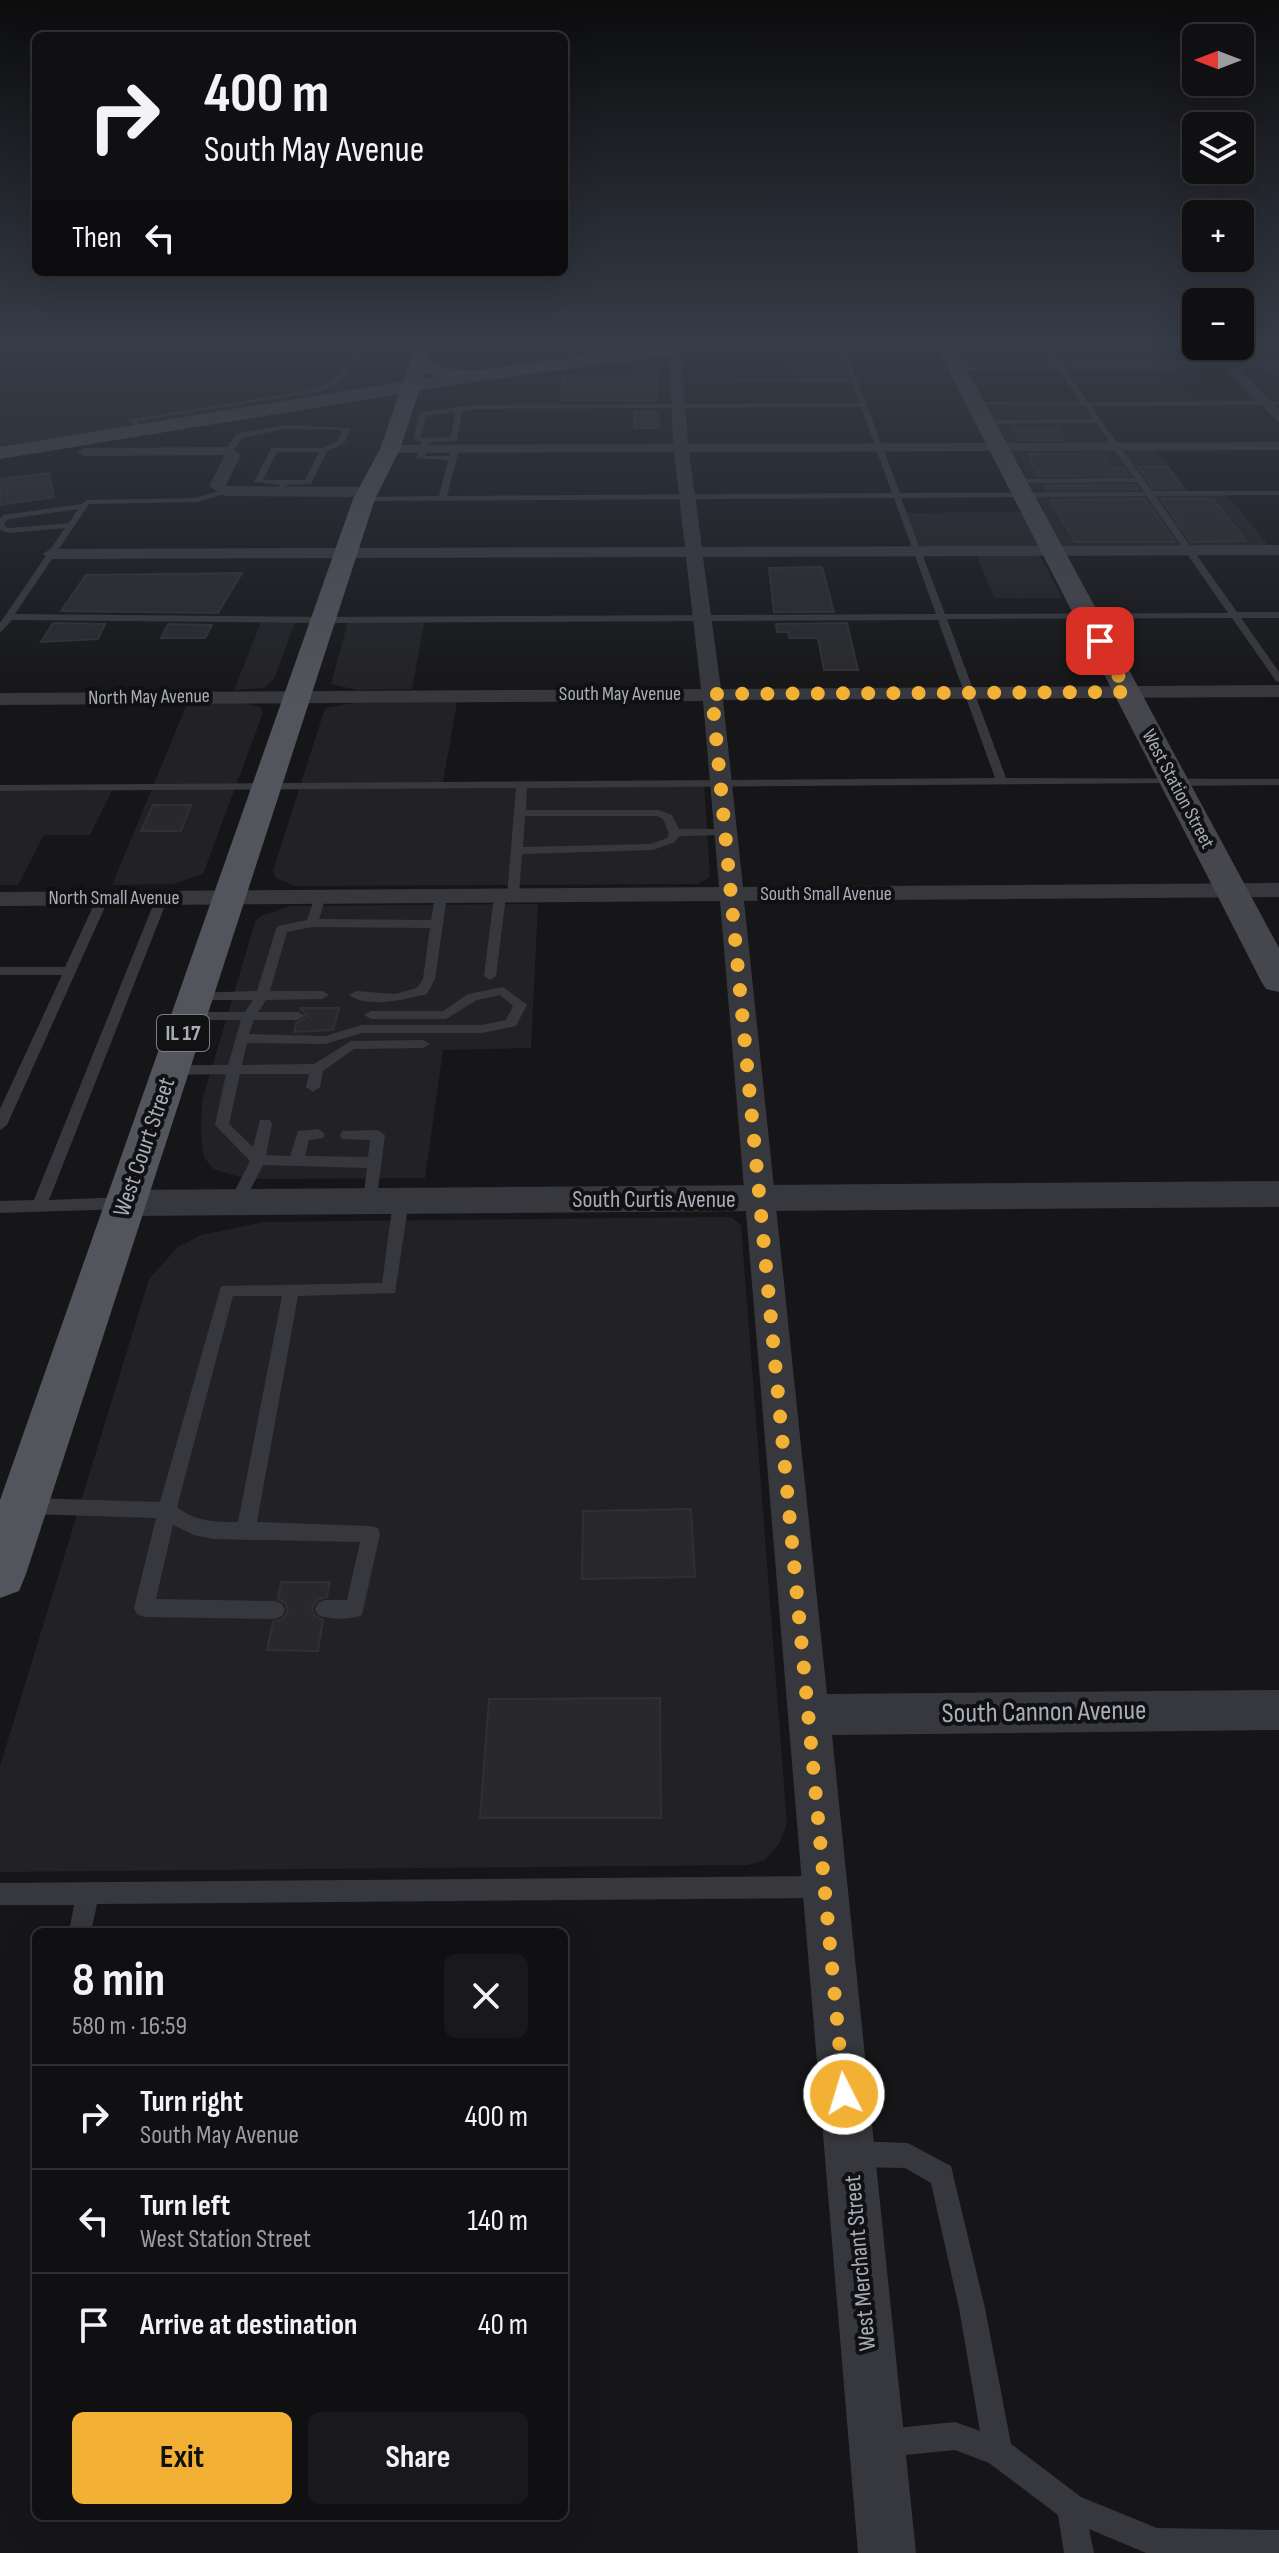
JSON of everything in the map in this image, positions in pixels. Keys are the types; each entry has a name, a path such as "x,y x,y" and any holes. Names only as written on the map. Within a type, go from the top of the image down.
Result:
{"main road":[{"path":"0,466 29,461"},
{"name":"West Court Street","path":"365,496 366,461"},
{"name":"West Court Street","path":"0,1574 365,496 384,461"},
{"name":"West Station Street","path":"1006,461 1279,981"}],"street":[{"path":"231,461 217,486 225,491 282,488 365,496"},
{"name":"West Merchant Street","path":"683,461 712,694 887,2553"},
{"path":"51,554 695,555 1279,550"},
{"name":"South May Avenue","path":"297,696 1279,691"},
{"name":"North May Avenue","path":"0,699 297,696"},
{"name":"South Small Avenue","path":"229,898 1279,890"},
{"name":"North Small Avenue","path":"0,899 229,898"},
{"name":"South Curtis Avenue","path":"125,1203 1279,1194"},
{"name":"South Cannon Avenue","path":"809,1715 1279,1710"}],"lane":[{"path":"268,461 258,482 282,488 308,482 318,461"},
{"path":"442,499 452,461"},
{"path":"884,461 1002,781"},
{"path":"1126,461 1279,679"},
{"path":"365,496 442,499 897,496 1139,480"},
{"path":"1020,488 1150,495 1279,493"},
{"path":"0,630 87,502 197,500 225,491"},
{"path":"71,525 9,531 1,528 0,522 7,517 84,506"},
{"path":"9,617 323,620 1279,615"},
{"path":"0,788 1279,782"},
{"path":"490,976 516,851 522,785"},
{"path":"519,813 659,813 668,817 675,833"},
{"path":"675,833 724,832"},
{"path":"516,851 653,847 671,840 675,833"},
{"path":"356,995 395,998 422,991 429,979 441,896"},
{"path":"312,923 320,897"},
{"path":"0,1125 103,898"},
{"path":"39,1206 162,898"},
{"path":"375,1163 258,1160 222,1125 241,1038 249,1016 263,994 282,929 312,923 437,924"},
{"path":"0,971 70,971"},
{"path":"241,1038 325,1040 362,1029 482,1029 511,1023 520,1005 503,991 481,992 465,998 446,1015 371,1015"},
{"path":"192,1006 263,994 322,995"},
{"path":"192,1006 249,1016 298,1016"},
{"path":"170,1070 317,1069 351,1045 423,1044"},
{"path":"313,1087 317,1069"},
{"path":"273,1088 276,1070"},
{"path":"237,1202 258,1160 265,1124"},
{"path":"296,1161 308,1131"},
{"path":"275,1610 144,1608 167,1510 227,1290 389,1289 386,1201 375,1163 378,1135 347,1135"},
{"path":"0,1207 125,1203"},
{"path":"246,1530 291,1290"},
{"path":"23,1505 167,1510 182,1524 204,1531 371,1534 355,1609 325,1609"},
{"path":"0,1894 825,1887"},
{"path":"81,1928 88,1893"},
{"path":"849,2154 908,2156 942,2175 972,2308 998,2452"},
{"path":"877,2444 955,2436 998,2452 1071,2507 1157,2543 1211,2549 1279,2545"},
{"path":"1071,2507 1079,2553"}],"shaded area":[{"path":"1017,461 1165,461 1190,493 1225,493 1269,546 1036,548 1062,598 994,598 974,548 921,548 906,513 1045,512"},
{"path":"349,618 425,618 412,689 357,690 331,684"},
{"path":"261,622 295,622 274,679 264,688 234,690"},
{"path":"457,702 443,782 704,782 710,877 698,884 295,886 276,878 273,871 325,708 354,703"},
{"path":"242,703 261,707 263,713 203,874 174,884 112,885 187,704"},
{"path":"0,791 112,791 90,835 44,835 18,885 0,885"},
{"path":"538,904 531,1048 443,1050 425,1178 247,1179 213,1169 204,1157 202,1101 255,922 261,916 290,906"},
{"path":"732,1218 741,1225 787,1824 779,1844 765,1860 748,1865 0,1872 0,1766 149,1279 178,1247 201,1235 264,1222"}],"building":[{"path":"1031,461 1108,461 1113,468 1123,468 1128,475 1038,476"},
{"path":"1139,467 1168,467 1183,488 1154,488"},
{"path":"49,473 54,497 0,505 0,479"},
{"path":"1135,485 1138,489 1046,489 1044,486"},
{"path":"1145,499 1175,542 1075,542 1050,500"},
{"path":"1161,499 1213,499 1246,541 1191,542"},
{"path":"822,567 834,612 774,612 769,568"},
{"path":"242,573 218,613 61,611 86,575"},
{"path":"53,623 105,624 98,639 41,642"},
{"path":"847,623 858,670 824,670 818,638 789,638 788,632 777,632 776,624"},
{"path":"168,624 212,625 205,638 161,638"},
{"path":"153,805 191,805 181,831 141,831"},
{"path":"300,1008 339,1008 333,1030 294,1032 296,1023 308,1017"},
{"path":"691,1509 695,1577 582,1579 583,1511"},
{"path":"281,1582 330,1582 327,1597 317,1600 312,1608 315,1616 323,1620 318,1651 267,1650 273,1622 283,1619 288,1611 285,1603 278,1599"},
{"path":"660,1698 661,1818 480,1818 489,1699"}],"route":[{"path":"844,2094 712,694 1127,692 1100,641"}]}
